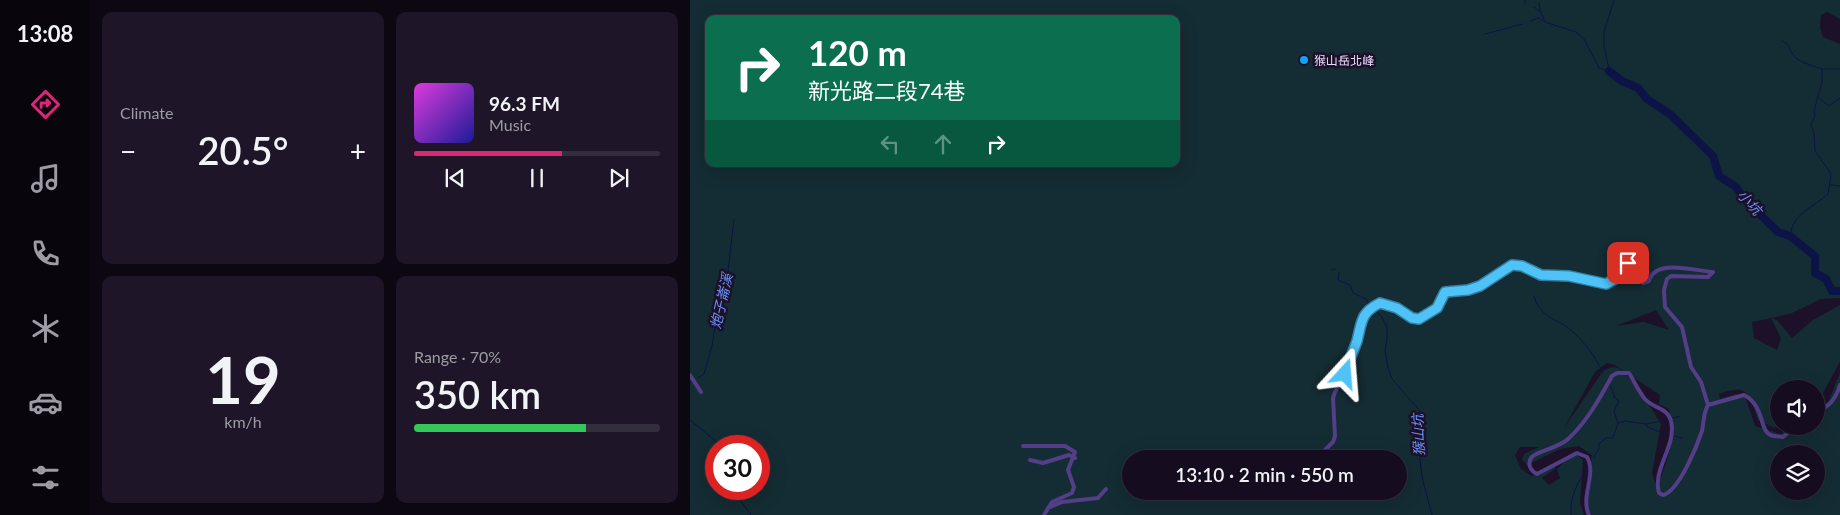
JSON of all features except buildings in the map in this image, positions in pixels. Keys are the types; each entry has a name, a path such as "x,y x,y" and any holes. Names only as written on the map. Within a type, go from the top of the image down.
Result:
{"street":[{"path":"1325,450 1333,442 1335,436 1333,398 1345,374 1357,341 1361,320 1371,308 1380,303 1389,305 1403,310 1412,318 1419,319 1437,308 1445,292 1468,290 1480,286 1512,265 1522,266 1541,275 1569,276 1606,284 1618,277 1628,263 1632,261 1637,265 1636,274 1642,283 1649,281 1654,272 1664,267 1713,272 1708,277 1671,276 1667,279 1664,298 1665,307 1682,327 1691,367 1701,382 1708,405"},
{"path":"1338,376 1345,359 1350,358"},
{"path":"1589,515 1586,510 1587,482 1591,468 1586,457 1577,452 1537,474 1529,466 1534,455 1555,448 1567,440 1580,426 1612,376 1617,373 1630,373 1645,399 1667,412 1671,422 1671,443 1657,486 1659,493 1663,494 1672,490 1689,462 1699,442 1703,428 1704,412 1708,405 1744,395 1750,398 1759,410 1764,429 1770,435 1783,437 1785,435"},
{"path":"690,375 701,392"},
{"path":"1825,407 1832,403 1837,396 1840,385"},
{"path":"1023,446 1065,446 1075,452 1068,470 1074,487 1072,494 1056,500 1046,510 1044,515"},
{"path":"1030,460 1043,463 1068,455 1074,458"},
{"path":"1046,510 1062,502 1098,498 1106,489"}],"shaded area":[{"path":"690,0 1840,0 1840,19 1827,12 1821,15 1820,27 1823,37 1840,44 1840,298 1821,299 1792,313 1772,318 1777,320 1792,338 1813,320 1840,305 1840,362 1825,389 1825,380 1770,380 1770,426 1758,420 1750,397 1746,393 1736,390 1719,394 1720,399 1735,394 1745,396 1755,426 1770,431 1770,435 1825,435 1825,403 1828,402 1840,373 1840,515 1592,515 1585,504 1592,455 1579,446 1560,449 1527,465 1522,460 1524,454 1539,447 1520,447 1515,455 1521,469 1532,476 1555,464 1555,469 1542,478 1549,485 1560,478 1557,469 1574,452 1583,460 1580,503 1584,515 690,515","holes":["1656,310 1669,330 1644,322 1616,326","1771,318 1781,338 1777,350 1754,338 1752,322","1607,363 1615,365 1660,395 1659,404 1669,409 1672,431 1670,450 1657,488 1652,473 1661,424 1635,385 1618,368 1603,371 1564,428 1595,372"]}],"waterway":[{"path":"1609,69 1604,46 1604,32 1614,0"},
{"path":"1539,3 1545,22 1576,32 1584,39 1599,68 1609,71"},
{"path":"1534,7 1539,11"},
{"path":"1530,21 1539,18 1543,21"},
{"path":"1485,34 1523,24"},
{"path":"1782,41 1787,44 1793,55 1798,59 1822,69 1822,82 1811,125 1814,133 1815,151 1831,174 1828,194 1799,216 1795,221 1790,236"},
{"path":"1823,69 1840,69"},
{"name":"小坑","path":"1609,71 1622,81 1638,88 1647,99 1671,115 1713,156 1719,176 1736,187 1745,200 1778,232 1790,236 1815,256 1815,273 1826,279 1832,291 1840,291"},
{"path":"1819,98 1829,106 1840,98"},
{"path":"1831,185 1840,186"},
{"name":"炮子崙溪","path":"698,378 704,374 712,346 718,306 728,271 734,219"},
{"path":"1331,270 1336,269"},
{"path":"1339,273 1338,280 1350,285 1353,293 1366,299 1369,304"},
{"path":"1534,296 1537,304 1545,314 1567,327 1582,341 1603,373"},
{"name":"猴山坑","path":"1373,308 1382,317 1387,327 1385,350 1392,379 1419,410 1416,438 1422,477 1432,515"},
{"path":"1594,457 1599,449 1599,444 1606,438 1613,438 1618,423 1614,411 1619,401 1615,398 1610,385"},
{"path":"1673,418 1680,416"},
{"name":"炮子崙溪","path":"690,420 708,435"},
{"path":"1646,424 1667,420"},
{"path":"1618,423 1625,421 1646,424 1647,427 1668,435"},
{"path":"1675,436 1681,438"},
{"path":"1571,515 1573,496 1587,468"},
{"name":"炮子崙溪","path":"740,500 751,515"}],"place":[{"name":"猴山岳北峰","path":"1304,60"}],"route":[{"path":"1345,374 1357,341 1361,320 1371,308 1380,303 1403,310 1412,318 1419,319 1437,308 1445,292 1450,290 1468,290 1480,286 1512,265 1522,266 1541,275 1577,277 1606,284 1611,283 1618,277 1628,263"}]}
